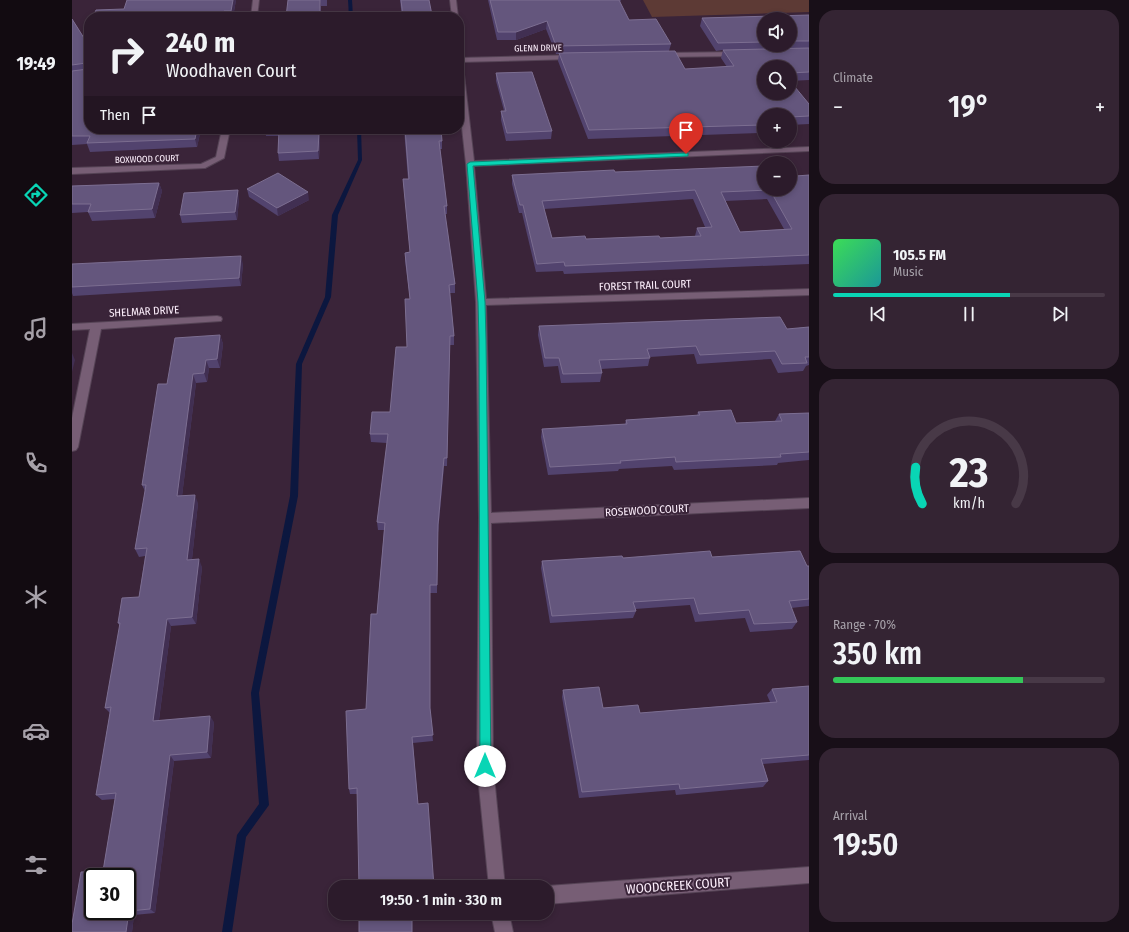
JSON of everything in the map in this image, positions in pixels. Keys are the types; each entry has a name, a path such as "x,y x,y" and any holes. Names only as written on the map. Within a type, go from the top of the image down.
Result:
{"street":[{"path":"255,12 256,0"},
{"path":"453,0 454,12"},
{"path":"658,56 745,54"},
{"name":"GLENN DRIVE","path":"464,60 578,57"},
{"path":"464,111 470,164 481,302 485,518 485,766 496,880"},
{"name":"BOXWOOD COURT","path":"72,171 202,166 220,158 225,134"},
{"path":"470,164 809,149"},
{"name":"FOREST TRAIL COURT","path":"481,302 809,292"},
{"name":"SHELMAR DRIVE","path":"72,327 217,319"},
{"path":"72,447 96,326"},
{"name":"ROSEWOOD COURT","path":"485,518 809,503"},
{"name":"WOODCREEK COURT","path":"554,894 809,875"},
{"path":"501,920 504,932"}],"shaded area":[{"path":"643,0 809,0 809,12 757,12 757,14 652,17"}],"building":[{"path":"127,0 233,0 231,11 224,12 95,12 96,10 124,9"},
{"path":"288,0 320,0 320,12 287,12"},
{"path":"401,0 429,0 431,12 402,12"},
{"path":"490,0 619,0 629,20 656,19 671,44 556,46 547,21 516,32 498,32"},
{"path":"797,15 809,15 809,41 797,41"},
{"path":"757,16 757,42 718,43 702,18"},
{"path":"72,19 84,38 84,63 72,65"},
{"path":"797,48 809,48 809,72 797,73 797,60 757,60 757,100 797,100 797,89 809,104 809,116 797,117 797,108 757,108 757,125 589,130 559,53 675,51 685,69 734,66 723,50 757,49 757,52 797,52"},
{"path":"84,70 84,134 196,134 195,139 87,143 90,136 72,136 72,71"},
{"path":"532,72 552,131 507,133 501,111 506,111 496,73"},
{"path":"279,134 319,134 318,151 278,153"},
{"path":"405,134 441,134 442,141 439,141 447,206 444,206 455,284 449,285 454,336 450,336 447,458 444,458 438,525 437,585 430,585 430,708 433,735 412,737 418,804 428,803 434,880 359,880 357,788 349,789 346,711 366,709 371,614 377,614 385,523 377,522 388,434 370,434 372,412 390,412 396,347 407,347 405,299 410,299 405,253 410,252 403,179 409,179"},
{"path":"757,166 757,191 721,192 740,232 792,229 773,196 797,196 797,176 809,175 809,255 565,266 564,262 537,264 523,205 520,205 512,175 614,170 615,172","holes":["695,190 712,227 697,228 701,236 586,239 585,236 552,238 542,201"]},
{"path":"278,173 308,192 277,208 247,189"},
{"path":"159,183 152,209 88,212 91,204 72,204 72,186"},
{"path":"238,190 235,212 180,215 184,193"},
{"path":"241,256 239,278 72,287 72,264"},
{"path":"780,317 787,329 809,327 809,357 805,357 807,363 782,364 775,351 700,355 696,346 647,349 650,358 599,360 602,373 563,374 559,358 545,358 539,326"},
{"path":"220,335 217,359 206,360 204,373 193,374 177,496 195,495 187,560 199,559 192,617 167,619 153,721 210,716 207,752 170,755 150,909 136,910 136,868 104,868 116,793 96,795 111,707 105,708 120,623 118,623 122,598 139,597 147,548 135,549 146,485 142,485 158,384 167,384 175,338"},
{"path":"731,410 736,423 782,421 779,414 809,413 809,452 780,454 781,457 676,462 675,457 620,461 621,463 550,467 542,429 627,424 626,420 700,415 698,412"},
{"path":"710,551 712,557 800,551 807,566 809,566 809,599 789,601 797,622 754,624 749,610 699,614 694,598 633,602 636,611 552,616 542,561 622,556 623,558"},
{"path":"809,686 809,755 761,759 768,781 680,789 679,784 582,792 563,690 599,687 603,708 638,705 640,713 777,702 772,689"},
{"path":"81,872 84,872 84,920 128,920 126,932 72,932"},
{"path":"359,920 412,920 412,932 359,932"}],"waterway":[{"path":"350,0 351,12"},
{"path":"227,932 242,835 264,805 255,693 294,496 299,364 328,297 335,215 360,160 359,134"}],"route":[{"path":"485,766 485,518 482,340 481,302 470,164 686,154"}]}
